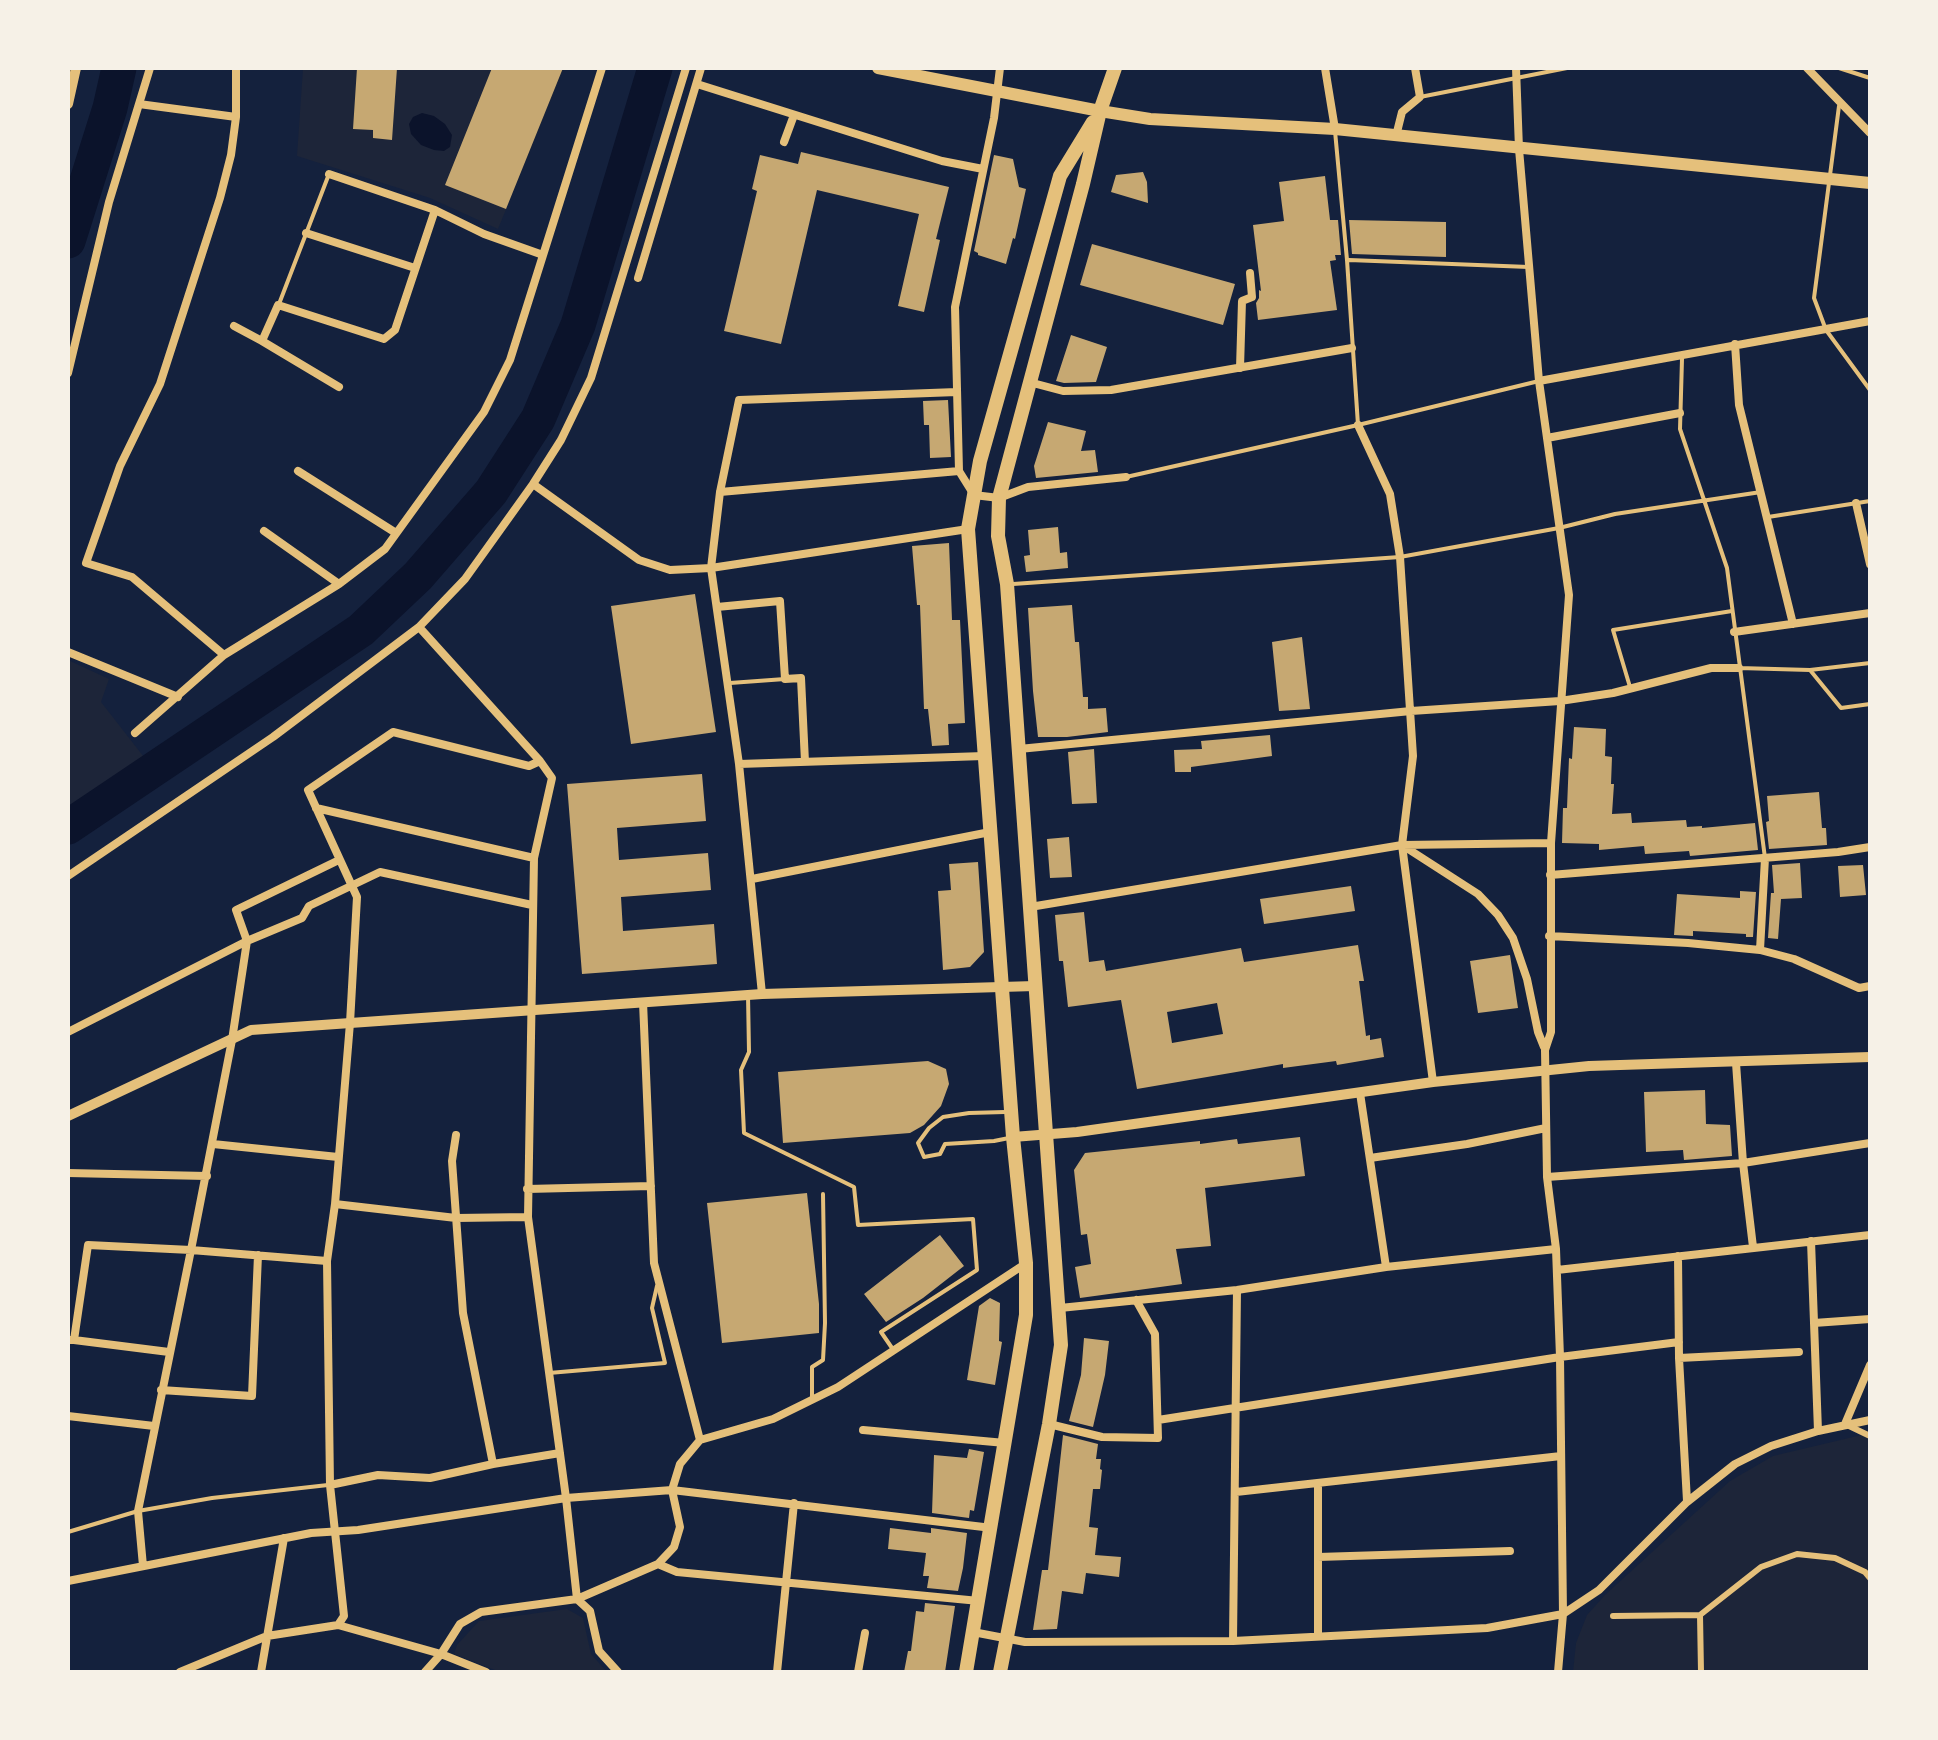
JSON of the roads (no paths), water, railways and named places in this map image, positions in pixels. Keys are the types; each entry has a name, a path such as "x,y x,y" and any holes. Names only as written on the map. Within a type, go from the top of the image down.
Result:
{"highway":[{"path":"1000,1672 1062,1345 1007,584 998,536 999,498 1100,111 1115,68"},
{"path":"966,1672 1026,1316 1026,1263 1011,1112 968,529 980,461 1060,176 1100,111"}],"main road":[{"path":"878,68 1150,119 1334,129 1870,183"}],"street":[{"path":"68,104 76,68"},
{"path":"68,373 109,202 150,68"},
{"path":"224,655 132,577 86,563 120,466 160,384 220,198 232,155 236,68"},
{"path":"135,733 224,655 340,584 385,548 484,412 510,360 602,68"},
{"path":"68,876 273,736 418,627 466,578 561,440 591,378 686,68"},
{"path":"638,278 701,68"},
{"path":"1000,68 956,307 959,471 974,495 999,498 1028,486 1126,477"},
{"path":"1326,68 1334,129"},
{"path":"1396,136 1402,112 1420,97 1415,68"},
{"path":"1807,68 1870,133"},
{"path":"1516,73 1539,381 1569,595 1551,842 1550,1032 1546,1050 1547,1177 1556,1249 1560,1357 1562,1614 1558,1672"},
{"path":"697,84 942,162 983,169"},
{"path":"139,104 236,117"},
{"path":"784,142 794,114"},
{"path":"329,174 435,210 484,234 544,255"},
{"path":"262,341 278,305 384,340 394,330 435,210"},
{"path":"306,233 415,268"},
{"path":"1240,368 1242,301 1252,297 1250,273"},
{"path":"1539,381 1870,321"},
{"path":"234,326 339,387"},
{"path":"1735,344 1739,405 1793,624"},
{"path":"1029,382 1063,392 1111,390 1352,348"},
{"path":"762,994 739,764 711,568 720,492 739,400 957,392"},
{"path":"1546,438 1680,413"},
{"path":"1358,426 1390,494 1400,556 1413,756 1402,846 1433,1082"},
{"path":"298,471 396,533"},
{"path":"720,492 959,471"},
{"path":"533,484 640,560 670,570 711,568 968,529"},
{"path":"1856,503 1870,564"},
{"path":"264,531 340,584"},
{"path":"716,607 780,602 785,679 801,678 806,762"},
{"path":"1734,632 1870,613"},
{"path":"418,627 552,778 534,858 528,1217 576,1599 590,1611 600,1652 618,1672"},
{"path":"68,652 178,697"},
{"path":"1019,749 1411,711 1560,701 1631,689 1711,668 1738,668"},
{"path":"338,1625 344,1616 330,1485 328,1261 350,1023 357,897 308,790 393,732 529,766 540,761"},
{"path":"739,764 984,756"},
{"path":"316,808 534,858"},
{"path":"752,879 990,832"},
{"path":"1030,907 1402,846 1551,842"},
{"path":"1402,846 1478,894 1498,915 1512,938 1527,979 1538,1032 1546,1050"},
{"path":"1550,875 1870,848"},
{"path":"1760,950 1765,858"},
{"path":"142,1566 138,1511 213,1144 247,941 236,910 339,860"},
{"path":"68,1032 247,941 302,918 309,906 380,872 532,904"},
{"path":"1549,936 1688,942 1760,950 1794,959 1859,988 1870,986"},
{"path":"68,1116 252,1030 762,994 1036,986"},
{"path":"643,1002 654,1263 700,1440"},
{"path":"1013,1137 1433,1082 1589,1066 1870,1057"},
{"path":"1736,1063 1753,1247"},
{"path":"1360,1093 1386,1268"},
{"path":"1370,1158 1546,1128"},
{"path":"456,1136 452,1161 463,1313 493,1464"},
{"path":"213,1144 338,1157"},
{"path":"1547,1177 1743,1163 1870,1144"},
{"path":"68,1173 206,1176"},
{"path":"528,1189 651,1186"},
{"path":"335,1204 456,1218 528,1217"},
{"path":"1557,1270 1870,1235"},
{"path":"1810,1241 1818,1431"},
{"path":"169,1352 71,1340 88,1245 328,1261"},
{"path":"1060,1308 1237,1290 1556,1249"},
{"path":"160,1390 252,1396 258,1255"},
{"path":"1678,1256 1678,1358 1688,1502"},
{"path":"425,1672 442,1654 460,1624 481,1612 576,1599 658,1564 674,1547 680,1528 672,1490 680,1464 700,1440 773,1419 838,1387 1026,1263"},
{"path":"1233,1641 1237,1290"},
{"path":"1049,1424 1102,1437 1158,1438 1154,1334 1136,1300"},
{"path":"1814,1324 1870,1318"},
{"path":"1158,1420 1679,1342"},
{"path":"1678,1358 1800,1352"},
{"path":"1846,1424 1870,1365"},
{"path":"68,1416 154,1426"},
{"path":"973,1632 1025,1642 1233,1641 1486,1628 1562,1614 1600,1590 1688,1502 1735,1464 1771,1446 1870,1420"},
{"path":"1846,1424 1870,1436"},
{"path":"863,1430 1005,1443"},
{"path":"330,1485 378,1475 430,1478 560,1453"},
{"path":"1236,1492 1561,1456"},
{"path":"1318,1483 1318,1636"},
{"path":"68,1581 284,1538 566,1498 672,1490 992,1528"},
{"path":"776,1672 794,1503"},
{"path":"261,1672 284,1538"},
{"path":"1318,1557 1510,1552"},
{"path":"1614,1616 1700,1615 1761,1566 1796,1554 1834,1558 1866,1572 1870,1578"},
{"path":"658,1564 677,1572 979,1601"},
{"path":"1700,1615 1701,1672"},
{"path":"180,1672 267,1636 338,1625 442,1654 486,1672"},
{"path":"858,1672 865,1633"}],"lane":[{"path":"1420,97 1516,73 1566,68"},
{"path":"1839,68 1870,78"},
{"path":"1840,101 1814,298 1826,330 1870,390"},
{"path":"1334,129 1358,426"},
{"path":"278,305 329,174"},
{"path":"1347,260 1529,267"},
{"path":"1682,354 1680,428 1727,568 1765,858"},
{"path":"1126,477 1539,381"},
{"path":"1007,584 1400,556 1615,514 1761,492"},
{"path":"1768,517 1870,501"},
{"path":"1631,689 1613,630 1732,611"},
{"path":"1738,668 1822,670 1870,664"},
{"path":"1810,670 1841,708 1870,704"},
{"path":"728,684 785,679"},
{"path":"748,995 749,1052 741,1070 744,1134 854,1187 858,1224 973,1219 976,1270 881,1332 893,1350"},
{"path":"1011,1112 943,1117 918,1143 924,1157 940,1154 945,1144 1013,1137"},
{"path":"812,1400 812,1367 823,1360 825,1324 823,1194"},
{"path":"549,1373 665,1363 652,1308 658,1279"},
{"path":"68,1532 138,1511 262,1491 330,1485"}],"waterway":[{"path":"68,241 119,68"},
{"path":"68,827 361,630 418,576 491,492 538,419 578,325 655,68"}]}
